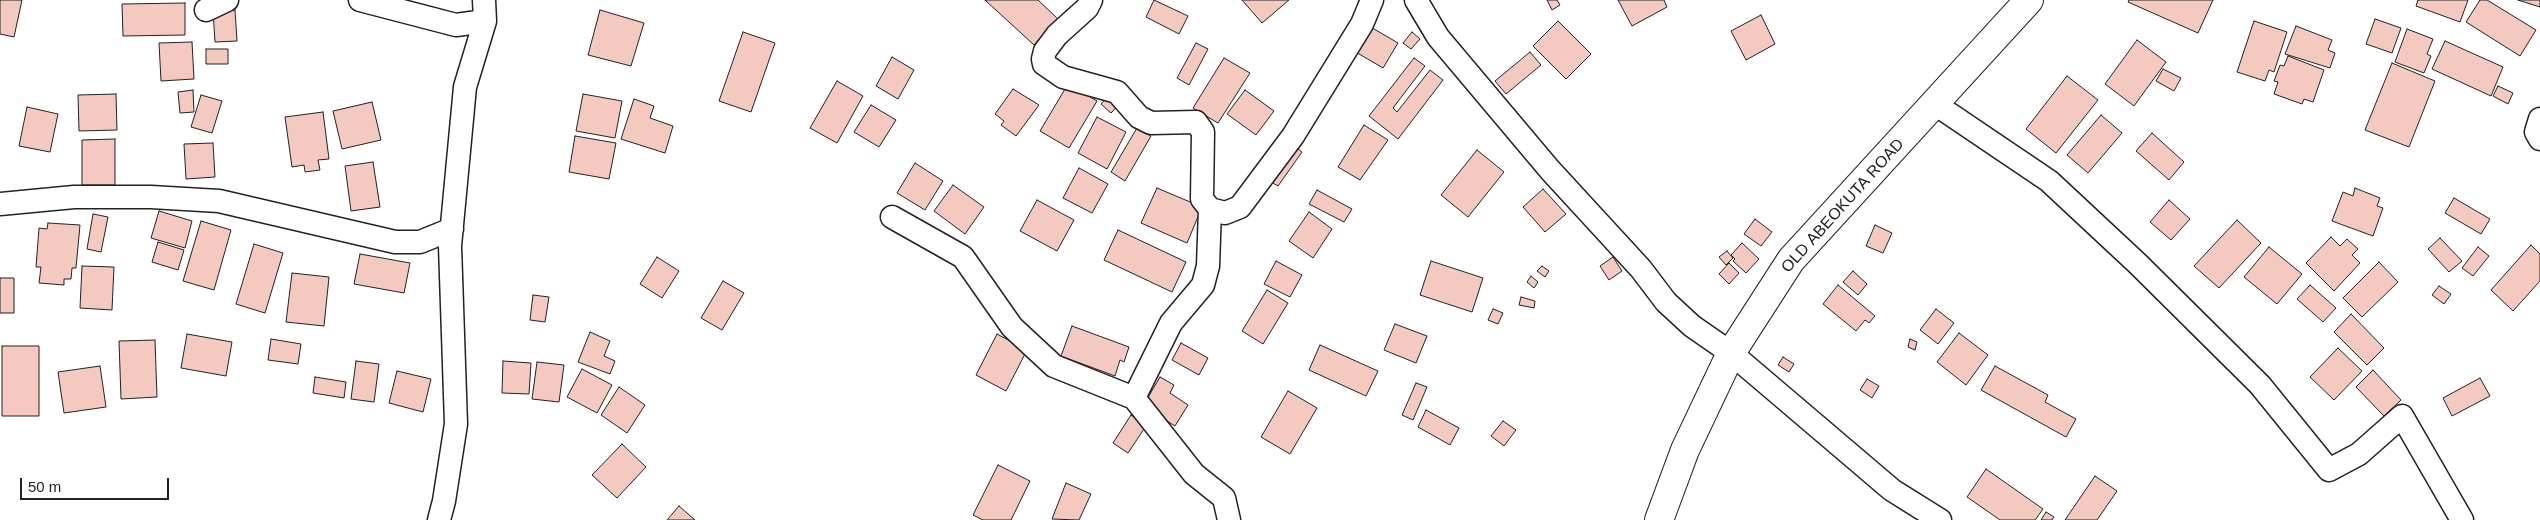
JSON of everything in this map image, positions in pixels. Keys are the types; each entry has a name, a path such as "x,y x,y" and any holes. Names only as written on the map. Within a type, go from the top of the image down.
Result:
{"highway":[{"name":"OLD ABEOKUTA ROAD","path":"1659,520 1685,450 1731,353 1791,260 2029,0"}],"street":[{"path":"206,10 227,0"},
{"path":"360,0 456,25 485,11"},
{"path":"1091,0 1087,8 1057,35 1045,51 1042,59 1044,64 1063,77 1117,92 1139,117 1151,123 1196,122 1203,132 1202,199 1210,209 1225,213 1240,207 1293,136 1362,24 1372,0"},
{"path":"1414,1 1438,37 1550,170 1641,269 1666,302 1692,326 1731,353 1892,490 1940,520"},
{"path":"439,520 444,502 456,424 450,284 452,229 465,87 485,11"},
{"path":"1935,104 2049,181 2138,264 2260,385 2329,470 2359,454 2402,416 2462,520"},
{"path":"2540,119 2536,132 2540,139"},
{"path":"0,204 74,197 151,197 219,201 395,242 420,242 452,229"},
{"path":"1134,398 1171,323 1203,285 1208,266 1210,209"},
{"path":"892,217 963,257 1012,327 1054,366 1134,398 1194,474 1224,498 1229,520"}],"building":[{"path":"0,0 22,0 14,37 0,34"},
{"path":"985,0 1038,0 1058,19 1034,45"},
{"path":"1154,0 1188,16 1179,34 1146,17"},
{"path":"1242,0 1289,0 1262,23"},
{"path":"1547,0 1557,0 1560,5 1552,10"},
{"path":"1618,0 1664,0 1667,7 1632,26"},
{"path":"2129,0 2213,0 2198,33 2128,2"},
{"path":"2418,0 2468,0 2460,22 2416,6"},
{"path":"2480,0 2487,0 2536,30 2520,56 2466,22"},
{"path":"2518,0 2540,0 2540,7"},
{"path":"185,3 185,35 123,36 122,4"},
{"path":"235,10 237,41 215,42 213,11"},
{"path":"600,10 644,23 631,66 588,55"},
{"path":"1761,15 1775,44 1746,60 1731,31"},
{"path":"2375,19 2401,28 2392,53 2366,44"},
{"path":"1558,21 1591,54 1566,79 1533,46"},
{"path":"2254,21 2287,32 2274,72 2269,70 2265,81 2237,72"},
{"path":"1369,26 1398,43 1383,68 1354,51"},
{"path":"2296,26 2332,40 2328,50 2335,53 2330,68 2285,54"},
{"path":"2407,29 2433,39 2427,54 2431,56 2424,73 2395,62"},
{"path":"743,32 775,43 751,112 719,101"},
{"path":"1412,32 1420,39 1411,49 1403,43"},
{"path":"2137,40 2166,62 2134,106 2105,84"},
{"path":"2445,41 2503,67 2491,96 2432,69"},
{"path":"192,42 194,79 161,81 159,43"},
{"path":"1196,43 1208,49 1189,85 1177,78"},
{"path":"206,49 228,49 228,64 206,64"},
{"path":"1530,52 1541,65 1506,94 1495,81"},
{"path":"2288,56 2324,70 2313,102 2304,99 2302,104 2274,94 2278,82 2274,81 2280,65 2284,66"},
{"path":"892,57 914,70 898,99 876,86"},
{"path":"1224,58 1250,73 1218,123 1193,108"},
{"path":"1414,58 1425,66 1393,108 1397,112 1430,70 1443,80 1398,139 1369,116"},
{"path":"2392,63 2435,81 2409,147 2365,130"},
{"path":"2163,69 2181,78 2174,91 2156,81"},
{"path":"2067,76 2098,100 2056,153 2026,129"},
{"path":"837,81 863,96 837,143 810,128"},
{"path":"1068,84 1097,101 1069,148 1040,131"},
{"path":"2498,86 2513,93 2508,104 2493,96"},
{"path":"1013,89 1039,105 1016,136 1001,125 1004,121 995,114"},
{"path":"193,90 194,112 180,113 178,92"},
{"path":"1245,90 1274,111 1256,135 1227,114"},
{"path":"1111,93 1121,102 1111,113 1101,104"},
{"path":"116,94 117,130 79,131 78,95"},
{"path":"583,94 622,101 615,138 576,131"},
{"path":"201,95 222,101 212,133 191,127"},
{"path":"634,99 654,106 650,118 673,126 665,153 621,139"},
{"path":"372,102 381,140 342,149 333,111"},
{"path":"871,105 896,120 879,147 854,132"},
{"path":"27,107 58,114 50,152 19,146"},
{"path":"323,112 329,159 318,160 320,170 305,172 304,165 292,167 285,117"},
{"path":"2101,115 2122,133 2088,173 2067,155"},
{"path":"1097,117 1126,132 1107,169 1078,153"},
{"path":"1364,125 1388,140 1360,180 1338,167"},
{"path":"1137,128 1151,136 1125,181 1111,172"},
{"path":"2152,133 2184,162 2169,180 2136,151"},
{"path":"575,136 616,143 609,179 569,172"},
{"path":"115,139 115,185 82,185 82,140"},
{"path":"213,143 215,177 186,179 184,144"},
{"path":"1290,143 1302,152 1278,186 1266,179"},
{"path":"1477,150 1504,172 1468,217 1441,195"},
{"path":"373,162 380,207 351,211 345,166"},
{"path":"915,163 943,181 925,210 897,193"},
{"path":"1079,168 1108,184 1092,213 1063,198"},
{"path":"953,185 984,207 965,234 934,211"},
{"path":"1157,188 1202,207 1187,243 1141,223"},
{"path":"2355,188 2380,198 2377,206 2383,208 2373,236 2332,221 2343,192 2353,196"},
{"path":"1543,189 1566,214 1545,232 1523,207"},
{"path":"1317,190 1352,209 1344,222 1309,204"},
{"path":"2454,198 2490,219 2481,234 2445,213"},
{"path":"1037,200 1074,220 1057,251 1020,231"},
{"path":"2169,200 2190,219 2171,240 2150,222"},
{"path":"159,211 192,221 185,248 151,238"},
{"path":"1309,212 1332,229 1313,258 1289,241"},
{"path":"93,214 108,217 101,252 87,249"},
{"path":"1755,219 1772,232 1761,246 1744,234"},
{"path":"2237,220 2261,243 2219,288 2194,266"},
{"path":"201,221 231,230 214,290 183,281"},
{"path":"48,223 80,225 76,268 72,268 71,279 64,279 64,285 39,283 41,267 36,267 39,228 47,229"},
{"path":"1875,225 1892,233 1883,253 1866,246"},
{"path":"1118,230 1186,262 1172,292 1104,260"},
{"path":"2331,237 2340,246 2347,239 2358,249 2352,255 2360,263 2334,291 2306,263"},
{"path":"2440,238 2462,261 2449,272 2428,249"},
{"path":"158,242 184,250 178,270 152,262"},
{"path":"1742,243 1759,259 1746,273 1733,261 1735,259 1731,255"},
{"path":"254,244 283,253 265,313 236,304"},
{"path":"2531,245 2540,254 2540,281 2513,311 2491,290"},
{"path":"2269,247 2302,274 2277,304 2244,277"},
{"path":"2478,247 2489,256 2473,276 2462,268"},
{"path":"1727,251 1733,258 1726,265 1719,257"},
{"path":"360,254 410,263 404,293 354,284"},
{"path":"657,257 679,271 662,298 640,284"},
{"path":"1613,257 1622,271 1609,280 1600,266"},
{"path":"1276,261 1302,275 1290,297 1264,284"},
{"path":"1431,261 1483,278 1472,312 1420,295"},
{"path":"2379,262 2398,282 2362,317 2343,298"},
{"path":"1729,263 1739,273 1729,284 1719,274"},
{"path":"82,266 114,267 112,310 80,308"},
{"path":"1542,266 1549,271 1545,277 1537,271"},
{"path":"1853,271 1867,284 1858,295 1843,282"},
{"path":"292,273 329,277 324,326 286,322"},
{"path":"1531,276 1538,282 1534,288 1527,282"},
{"path":"0,278 14,278 14,313 0,313"},
{"path":"723,281 744,293 722,330 701,318"},
{"path":"1838,285 1875,316 1869,323 1865,320 1856,331 1823,304"},
{"path":"2310,285 2336,308 2323,322 2297,299"},
{"path":"2439,286 2451,294 2444,304 2432,295"},
{"path":"1267,290 1288,303 1263,344 1242,331"},
{"path":"533,295 549,297 545,322 530,320"},
{"path":"1521,297 1535,301 1534,308 1519,305"},
{"path":"1493,309 1503,313 1498,324 1488,320"},
{"path":"1936,309 1954,323 1938,344 1920,330"},
{"path":"2351,314 2384,348 2367,365 2334,332"},
{"path":"1395,324 1427,336 1416,363 1384,350"},
{"path":"1072,326 1129,347 1124,362 1120,360 1115,376 1061,356"},
{"path":"590,332 610,341 604,356 615,361 610,374 578,362"},
{"path":"1959,333 1988,355 1966,385 1937,362"},
{"path":"187,334 232,342 226,376 181,368"},
{"path":"997,334 1027,350 1006,391 976,375"},
{"path":"271,339 301,344 298,364 268,360"},
{"path":"1910,339 1917,342 1915,350 1908,347"},
{"path":"155,340 157,397 121,399 119,341"},
{"path":"1181,343 1208,358 1199,375 1172,360"},
{"path":"1320,345 1378,371 1366,396 1309,370"},
{"path":"2,346 39,346 39,416 2,416"},
{"path":"2338,348 2362,371 2334,400 2310,377"},
{"path":"1783,357 1794,364 1789,372 1778,365"},
{"path":"356,361 379,364 374,402 351,399"},
{"path":"503,361 531,363 529,394 502,393"},
{"path":"537,362 564,365 559,402 532,399"},
{"path":"100,366 106,407 64,413 58,372"},
{"path":"1995,366 2048,395 2045,402 2076,419 2066,437 1981,390"},
{"path":"582,369 612,385 597,413 567,397"},
{"path":"2373,370 2401,400 2384,416 2356,387"},
{"path":"397,371 431,379 423,412 389,403"},
{"path":"315,377 346,382 344,398 313,393"},
{"path":"1160,377 1174,385 1170,393 1188,405 1175,426 1143,406"},
{"path":"2480,378 2490,396 2452,416 2443,398"},
{"path":"1867,379 1879,386 1872,398 1860,390"},
{"path":"1416,383 1427,387 1413,420 1402,415"},
{"path":"619,387 645,405 627,433 601,415"},
{"path":"1288,391 1317,408 1290,454 1261,437"},
{"path":"1426,410 1459,428 1450,445 1418,427"},
{"path":"1131,415 1146,426 1128,453 1113,443"},
{"path":"1503,421 1516,430 1504,446 1491,436"},
{"path":"622,444 646,467 617,498 592,475"},
{"path":"998,465 1030,481 1011,520 983,520 973,515"},
{"path":"1986,469 2043,509 2035,520 2000,520 1967,497"},
{"path":"2095,476 2117,491 2097,520 2065,520"},
{"path":"1066,483 1091,494 1079,520 1052,519"},
{"path":"679,506 695,520 667,520"},
{"path":"2046,512 2054,517 2052,520 2041,520"}]}
